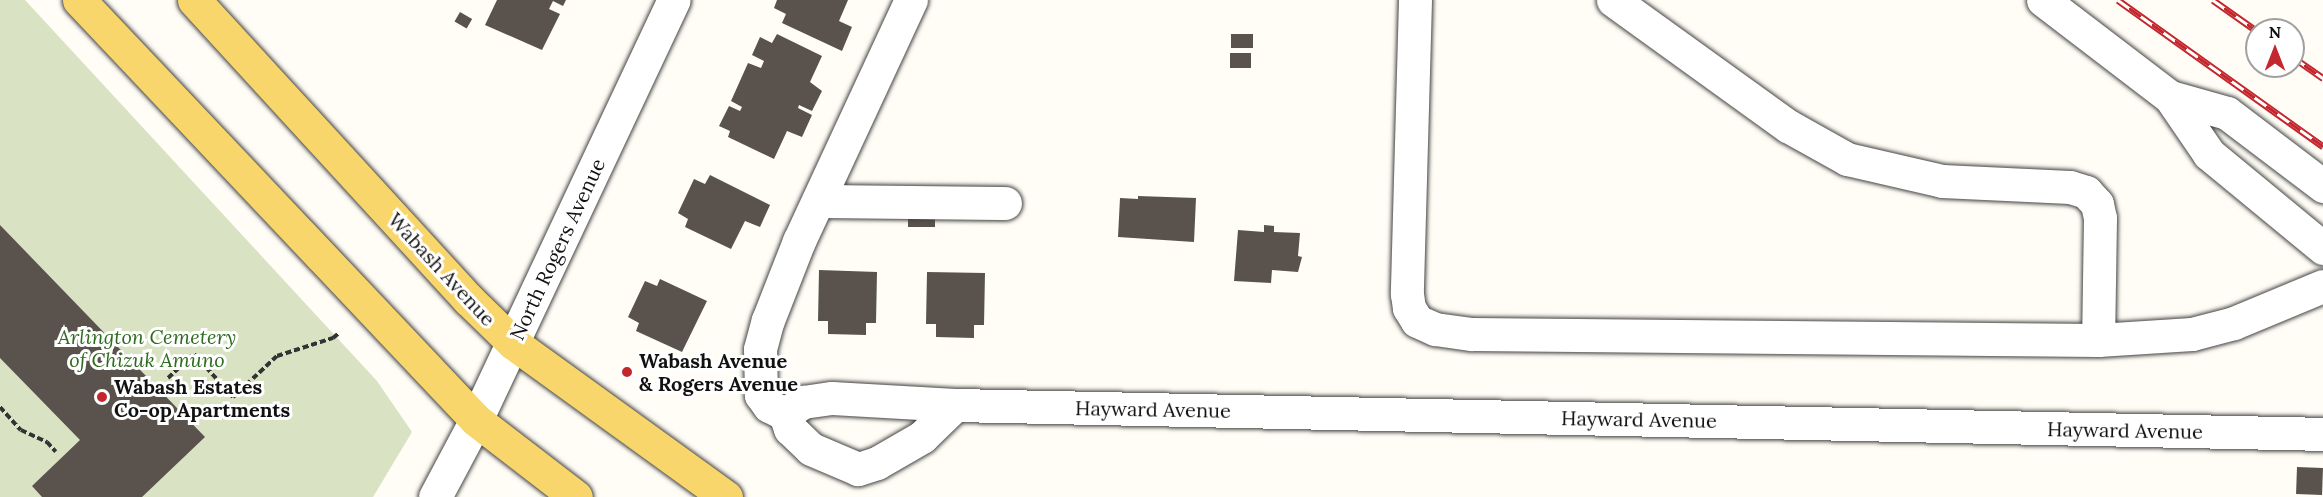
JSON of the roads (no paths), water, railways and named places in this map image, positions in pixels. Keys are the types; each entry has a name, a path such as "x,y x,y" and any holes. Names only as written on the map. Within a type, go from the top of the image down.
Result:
{"main road":[{"path":"79,0 476,420 576,497"},
{"name":"Wabash Avenue","path":"194,0 469,300 513,343 726,497"}],"street":[{"name":"North Rogers Avenue","path":"435,497 476,420 674,0"},
{"path":"911,0 779,286 760,349 761,395 769,406 785,414 790,429 811,449 858,470 878,464 922,437 955,405"},
{"path":"1415,0 1407,294 1409,308 1417,321 1435,329 1472,334 2098,340 2192,334 2234,323 2323,286"},
{"path":"1613,0 1788,126 1847,159 1942,181 2070,187 2086,192 2097,204 2100,218 2098,340"},
{"path":"2043,0 2170,98 2209,154 2323,248"},
{"path":"2170,98 2227,113 2323,186"},
{"path":"818,201 1005,203"},
{"name":"Hayward Avenue","path":"785,414 803,402 832,399 955,405 2323,434"}],"railway":[{"path":"2118,0 2323,146"},
{"path":"2213,0 2245,23"},
{"path":"2305,65 2323,78"}],"place":[{"name":"Wabash Avenue & Rogers Avenue","path":"627,372"},
{"name":"Wabash Estates Co-op Apartments","path":"102,397"}],"park label":[{"name":"Arlington Cemetery of Chizuk Amuno","path":"147,348"}]}
